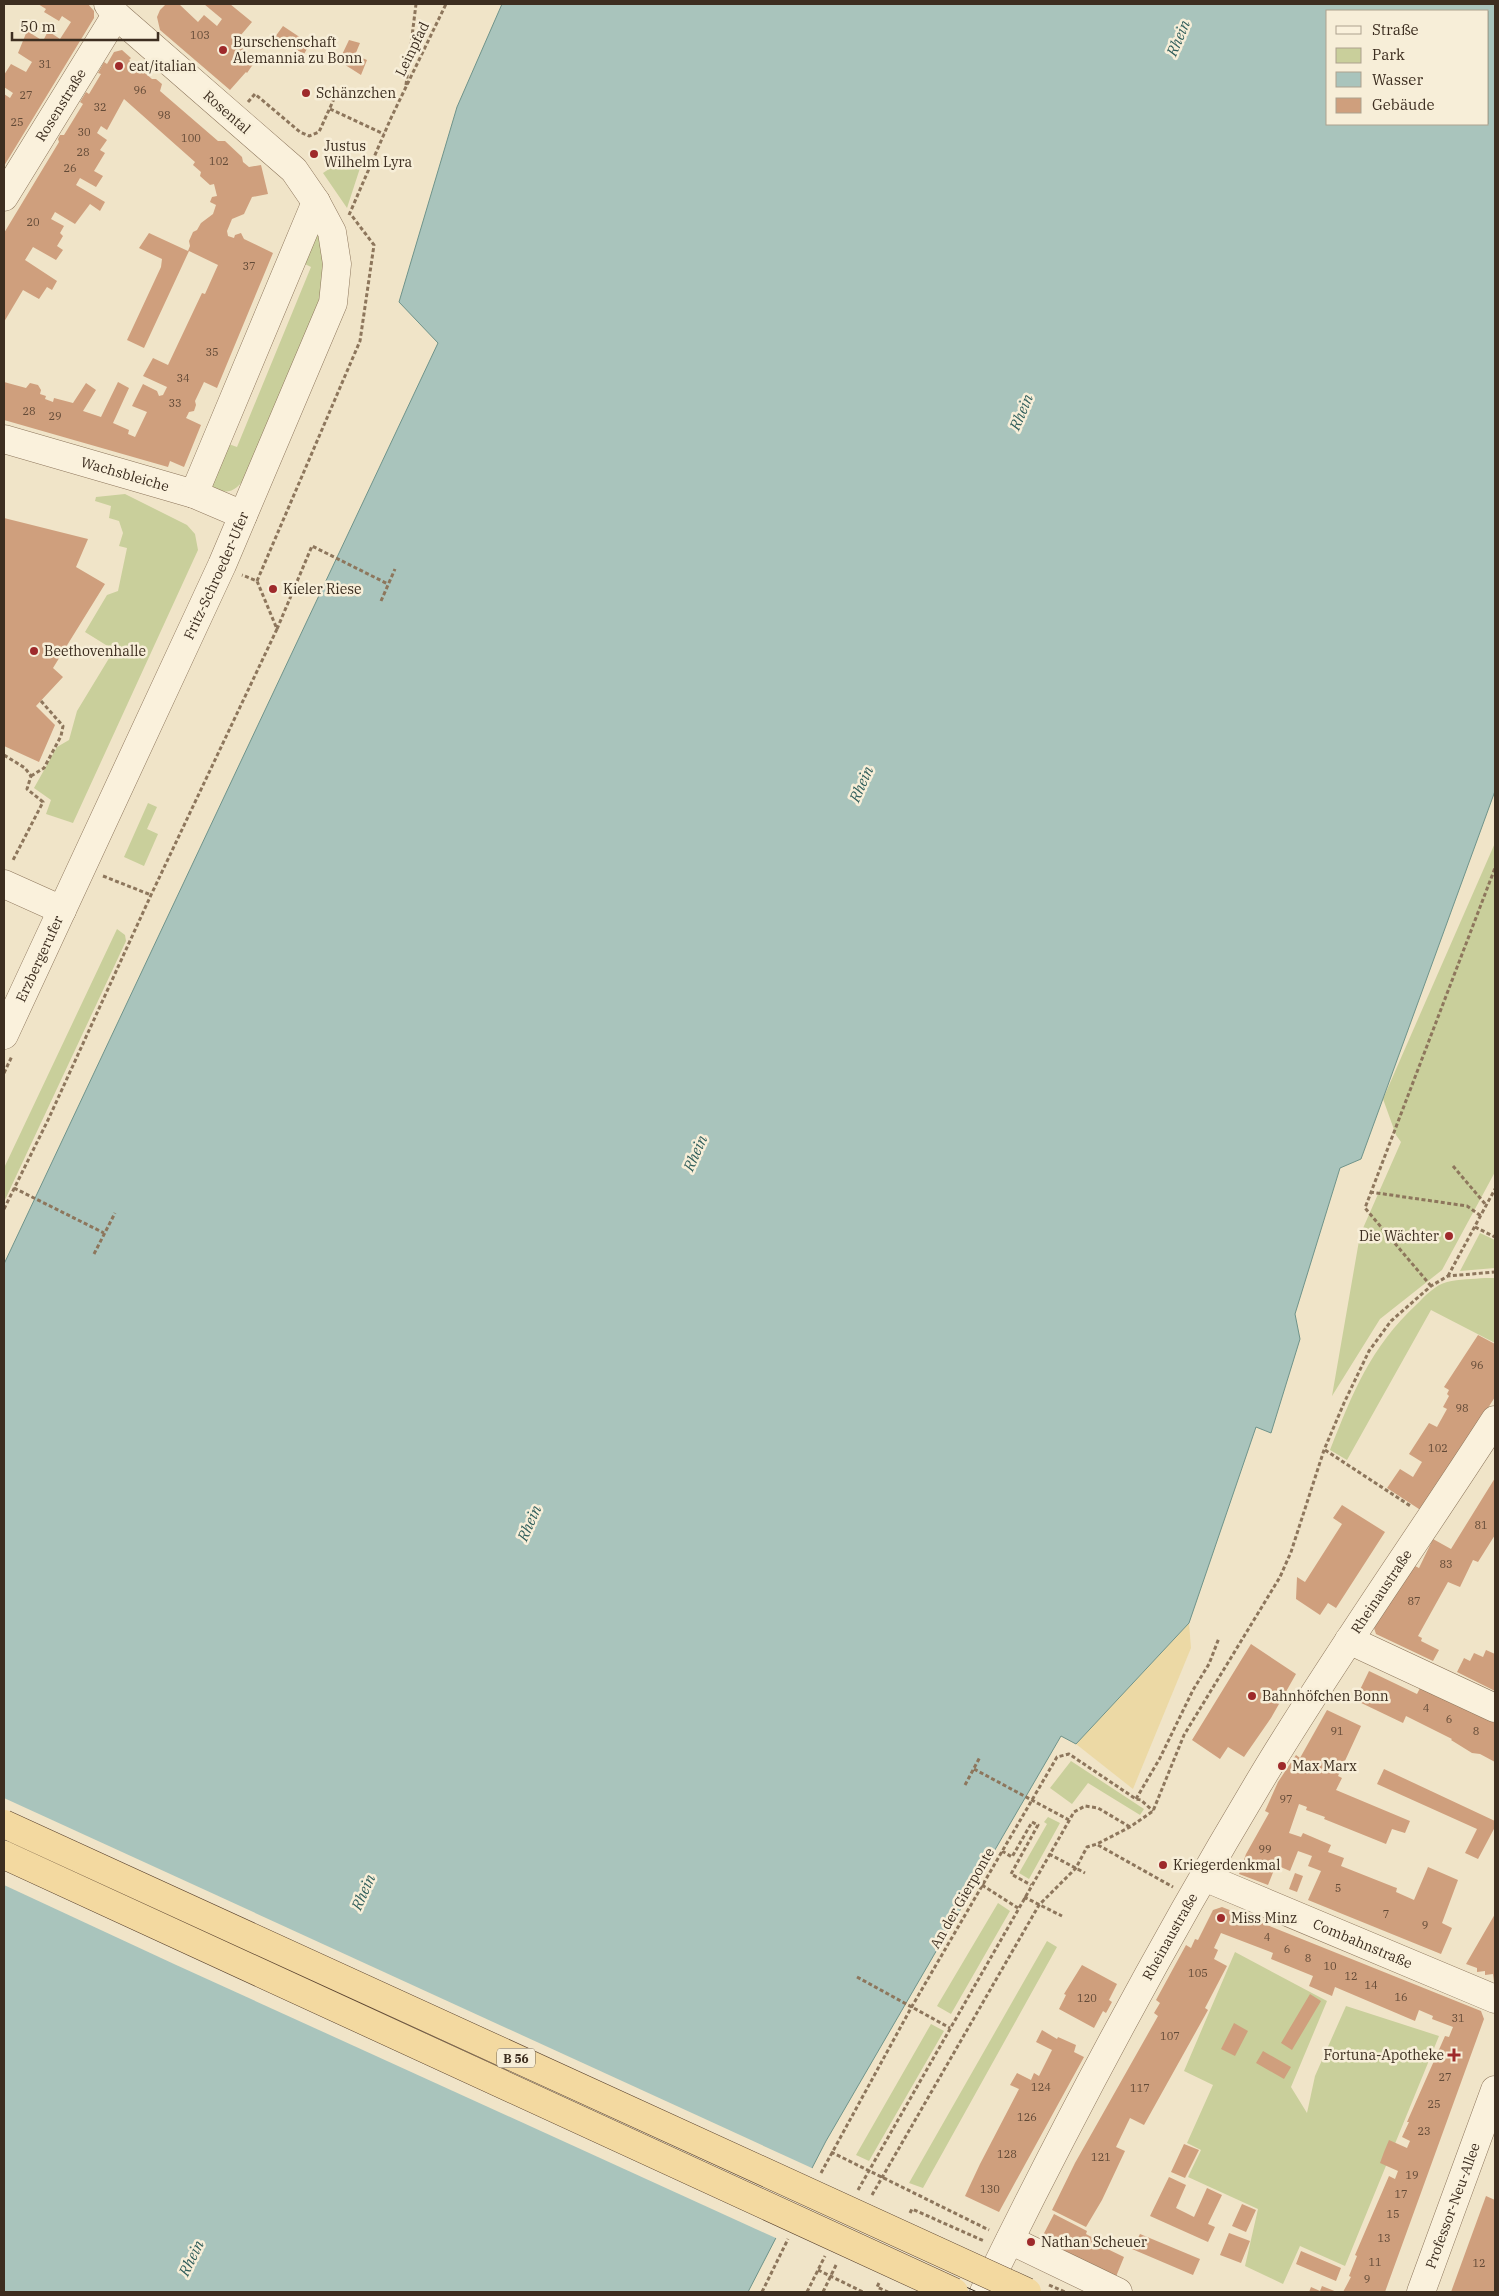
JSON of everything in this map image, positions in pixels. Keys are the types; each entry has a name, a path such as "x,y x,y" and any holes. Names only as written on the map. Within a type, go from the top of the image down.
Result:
{"main road":[{"name":"B 56","path":"4,1824 1028,2292"},
{"name":"B 56","path":"4,1856 954,2292"}],"street":[{"name":"Rosenstraße","path":"4,197 120,7"},
{"name":"Rosental","path":"120,7 294,170 316,202 341,223"},
{"path":"194,494 316,202"},
{"name":"Fritz-Schroeder-Ufer","path":"62,910 243,515 333,303 341,223"},
{"name":"Wachsbleiche","path":"4,439 194,494 243,515"},
{"path":"4,884 62,910"},
{"name":"Erzbergerufer","path":"4,1035 62,910"},
{"name":"Rheinaustraße","path":"984,2292 1154,1966 1204,1877 1266,1772 1349,1640 1432,1519 1495,1420"},
{"path":"1349,1640 1495,1708"},
{"name":"Combahnstraße","path":"1204,1877 1495,1999"},
{"name":"Professor-Neu-Allee","path":"1421,2292 1495,2090"},
{"path":"1010,2240 1118,2292"}],"path":[{"path":"405,88 416,4"},
{"name":"Leinpfad","path":"341,223 446,4"},
{"path":"244,100 248,103 255,94 300,132 309,136 319,132 338,90"},
{"path":"330,109 384,134"},
{"path":"277,629 257,581 360,341 374,245 341,223"},
{"path":"4,1210 277,629 312,546 388,584"},
{"path":"381,601 395,569"},
{"path":"20,846 42,802 27,789 31,776 44,768 61,736 63,726 41,701"},
{"path":"4,755 25,768 31,776"},
{"path":"82,868 151,895"},
{"path":"1431,1286 1364,1208 1495,868"},
{"path":"1453,1166 1486,1205"},
{"path":"14,1188 104,1234"},
{"path":"1448,1276 1495,1188"},
{"path":"1370,1192 1467,1206 1481,1216"},
{"path":"94,1254 115,1213"},
{"path":"1474,1227 1495,1237"},
{"path":"881,2178 1038,1905 1076,1868 1088,1847 1130,1827 1153,1811 1184,1735 1280,1577 1291,1552 1324,1450 1369,1351 1391,1321 1431,1286 1448,1276 1495,1272"},
{"path":"1324,1450 1432,1519"},
{"path":"1136,1799 1160,1758 1193,1690 1209,1664 1219,1638"},
{"name":"An der Gierponte","path":"868,2170 831,2152 911,2008 1057,1757 1069,1754 1136,1799 1141,1800 1153,1811"},
{"path":"965,1785 980,1757"},
{"path":"974,1769 1068,1820"},
{"path":"1010,2240 868,2170 1074,1812 1085,1806 1098,1808 1130,1827"},
{"path":"1002,1851 1012,1857 1032,1822 1038,1826 1011,1874 1031,1885"},
{"path":"1097,1844 1156,1877"},
{"path":"1049,1854 1085,1873"},
{"path":"982,1886 1018,1908"},
{"path":"1024,1897 1062,1916"},
{"path":"857,1977 950,2028"},
{"path":"912,2209 979,2239"},
{"path":"807,2292 818,2270 863,2292"},
{"path":"823,2292 831,2276"},
{"path":"877,2287 888,2292"}],"green space":[{"path":"349,162 361,165 347,208 323,173 332,167"},
{"path":"317,221 323,274 317,308 248,475 232,490 224,491 212,488 209,477 223,442 237,447 311,267 297,260"},
{"path":"125,494 187,525 195,534 198,550 73,823 46,814 51,800 34,788 57,747 69,740 77,711 114,650 85,632 107,595 118,591 127,548 119,546 123,533 119,521 109,518 111,506 95,501 96,497"},
{"path":"148,803 157,807 147,829 158,834 144,866 124,857"},
{"path":"1495,843 1495,1172 1442,1270 1380,1319 1332,1396 1360,1235 1401,1142 1396,1135 1383,1099"},
{"path":"117,929 125,935 126,941 4,1202 4,1168"},
{"path":"1480,1233 1495,1240 1495,1268 1460,1271"},
{"path":"1495,1278 1495,1343 1431,1310 1347,1460 1330,1450 1355,1390 1375,1354 1401,1321 1427,1294 1443,1283"},
{"path":"1071,1761 1144,1809 1140,1815 1088,1783 1072,1804 1050,1788"},
{"path":"1048,1817 1060,1823 1029,1879 1019,1873 1047,1824 1044,1822"},
{"path":"998,1903 1010,1911 951,2014 937,2006"},
{"path":"1047,1941 1057,1947 923,2188 909,2183"},
{"path":"1235,1952 1327,2001 1291,2087 1307,2113 1315,2076 1346,2006 1439,2036 1345,2266 1300,2246 1283,2284 1245,2266 1258,2209 1188,2177 1201,2150 1187,2143 1213,2085 1184,2071"},
{"path":"931,2024 944,2031 869,2161 856,2155"}],"sand":[{"path":"1189,1623 1191,1648 1133,1789 1076,1744"}],"water":[{"name":"Rhein","path":"502,4 1495,4 1495,791 1361,1159 1340,1168 1295,1314 1300,1339 1271,1433 1256,1427 1189,1623 1076,1744 1061,1736 826,2141 748,2292 4,2292 4,1264 438,343 399,302 457,107"}],"pier":[{"path":"4,1798 814,2169 778,2239 174,1964 4,1885"}],"building":[{"path":"38,4 88,4 94,11 94,18 4,166 4,94 10,98 13,93 4,87 4,75 11,64 26,72 32,62 18,53 27,31 43,41 48,31 60,39 71,22 62,16 59,21 44,12 46,9"},
{"path":"166,4 179,4 198,22 204,15 217,26 222,19 204,4 230,4 252,22 235,42 256,60 247,73 230,90 160,30 157,17 160,10"},
{"path":"283,26 310,44 304,54 275,37"},
{"path":"349,40 360,43 355,55 367,60 361,75 339,61"},
{"path":"122,50 131,58 129,60 152,79 156,79 162,84 160,91 218,141 225,141 242,157 243,162 249,167 261,165 268,194 252,197 244,214 232,219 227,231 228,236 234,238 235,235 241,233 244,239 273,253 217,388 204,382 195,401 194,411 189,412 186,418 201,425 184,467 170,461 168,467 4,420 4,382 26,388 30,383 38,385 41,390 40,394 46,396 45,399 53,402 54,398 73,403 86,383 96,390 83,411 101,417 118,382 129,388 113,423 129,430 128,434 135,437 147,412 132,406 143,384 157,391 159,396 163,395 167,387 143,376 153,358 168,365 202,293 205,294 218,265 189,251 144,348 127,340 161,267 162,259 139,248 149,233 188,251 189,241 193,232 213,214 216,205 210,202 212,197 217,196 214,184 210,185 200,176 201,172 193,165 195,162 124,99 107,130 101,126 97,133 107,140 100,150 105,153 94,171 103,176 96,187 80,178 76,185 105,202 100,211 90,204 75,224 55,212 51,219 64,226 60,233 63,236 57,246 63,250 56,260 33,247 25,260 57,281 52,290 47,287 39,299 23,290 4,322 4,233 59,142 60,135 64,135 83,104 80,102 86,92 89,94 101,74 98,73 104,62 107,64 114,52"},
{"name":"Beethovenhalle","path":"4,518 88,539 76,567 105,584 53,668 63,677 36,706 55,725 39,762 4,746"},
{"path":"1478,1335 1495,1344 1495,1397 1422,1511 1387,1488 1400,1469 1413,1477 1422,1462 1409,1454 1429,1423 1437,1427 1447,1409 1443,1407 1449,1396 1447,1394 1449,1390 1444,1387"},
{"path":"1495,1478 1495,1535 1478,1562 1473,1560 1460,1587 1448,1582 1418,1636 1422,1638 1421,1641 1439,1650 1433,1661 1376,1634 1374,1628 1413,1565 1419,1568 1433,1539 1451,1549"},
{"path":"1342,1505 1385,1532 1336,1608 1328,1603 1320,1615 1296,1599 1297,1577 1305,1582 1342,1524 1333,1518"},
{"name":"Bahnhöfchen Bonn","path":"1251,1644 1296,1674 1271,1718 1244,1757 1228,1747 1220,1759 1192,1740"},
{"path":"1486,1650 1495,1654 1495,1691 1457,1672 1464,1658 1470,1661 1474,1653 1483,1657"},
{"path":"1369,1671 1417,1694 1420,1688 1495,1723 1495,1762 1480,1754 1472,1753 1452,1739 1406,1716 1403,1723 1355,1700"},
{"path":"1327,1710 1361,1726 1338,1776 1342,1778 1336,1790 1410,1821 1405,1833 1392,1829 1386,1844 1324,1819 1325,1817 1306,1810 1307,1807 1299,1804 1289,1833 1301,1837 1303,1833 1331,1845 1328,1852 1344,1858 1341,1866 1397,1888 1396,1892 1414,1900 1428,1867 1458,1880 1442,1923 1452,1928 1441,1954 1308,1900 1321,1871 1308,1866 1312,1856 1298,1851 1290,1871 1276,1865 1268,1885 1239,1874 1246,1854 1269,1813 1265,1811 1278,1782 1296,1755 1300,1758"},
{"path":"1384,1769 1495,1821 1495,1827 1478,1859 1465,1853 1477,1829 1377,1784"},
{"path":"1295,1873 1303,1876 1297,1892 1289,1889"},
{"path":"1222,1907 1481,2011 1484,2019 1385,2292 1343,2292 1351,2277 1349,2276 1357,2256 1355,2255 1389,2176 1395,2179 1398,2171 1380,2163 1384,2152 1389,2140 1407,2148 1410,2141 1402,2137 1409,2122 1407,2122 1445,2036 1449,2037 1453,2027 1432,2019 1433,2016 1419,2010 1415,2021 1335,1987 1332,1996 1309,1986 1313,1976 1271,1959 1273,1953 1221,1933 1214,1948 1218,1950 1214,1959 1227,1966 1205,2008 1208,2010 1144,2125 1130,2118 1116,2147 1125,2151 1102,2200 1086,2227 1052,2210 1075,2163 1158,2016 1154,2013 1160,2003 1156,2000 1186,1945 1191,1948 1195,1939 1198,1940 1213,1910"},
{"path":"1495,1914 1494,1982 1493,1974 1485,1975 1485,1971 1477,1972 1477,1968 1466,1964"},
{"path":"1082,1965 1117,1984 1109,2000 1112,2002 1106,2013 1103,2011 1094,2028 1059,2009 1066,1995 1064,1994"},
{"path":"1310,1994 1321,2001 1292,2050 1281,2043"},
{"path":"1234,2023 1248,2031 1235,2056 1221,2049"},
{"path":"1042,2030 1057,2039 1058,2037 1076,2045 1074,2052 1084,2057 999,2212 965,2196 1019,2089 1010,2085 1017,2073 1031,2080 1034,2073 1039,2076 1052,2050 1036,2042"},
{"path":"1263,2051 1291,2067 1284,2079 1256,2063"},
{"path":"1184,2144 1199,2150 1185,2178 1171,2172"},
{"path":"1169,2177 1186,2185 1176,2208 1194,2217 1207,2188 1222,2195 1208,2224 1215,2227 1208,2242 1150,2216"},
{"path":"1486,2196 1495,2200 1495,2292 1451,2292"},
{"path":"1242,2204 1256,2210 1246,2232 1232,2226"},
{"path":"1054,2214 1087,2231 1086,2234 1097,2240 1095,2243 1124,2257 1115,2279 1040,2241"},
{"path":"1229,2233 1250,2241 1241,2263 1220,2255"},
{"path":"1140,2234 1200,2259 1193,2275 1132,2249"},
{"path":"1301,2251 1341,2268 1336,2281 1296,2264"},
{"path":"1322,2286 1337,2292 1309,2292 1311,2287 1320,2291"}],"tram line":[{"path":"4,1835 1000,2292"},
{"path":"4,1846 977,2292"}],"place":[{"name":"Burschenschaft Alemannia zu Bonn","path":"223,50"},
{"name":"eat/italian","path":"119,66"},
{"name":"Schänzchen","path":"306,93"},
{"name":"Justus Wilhelm Lyra","path":"314,154"},
{"name":"Kieler Riese","path":"273,589"},
{"name":"Beethovenhalle","path":"34,651"},
{"name":"Die Wächter","path":"1449,1236"},
{"name":"Bahnhöfchen Bonn","path":"1252,1696"},
{"name":"Max Marx","path":"1282,1766"},
{"name":"Kriegerdenkmal","path":"1163,1865"},
{"name":"Miss Minz","path":"1221,1918"},
{"name":"Fortuna-Apotheke","path":"1454,2055"},
{"name":"Nathan Scheuer","path":"1031,2242"}]}
